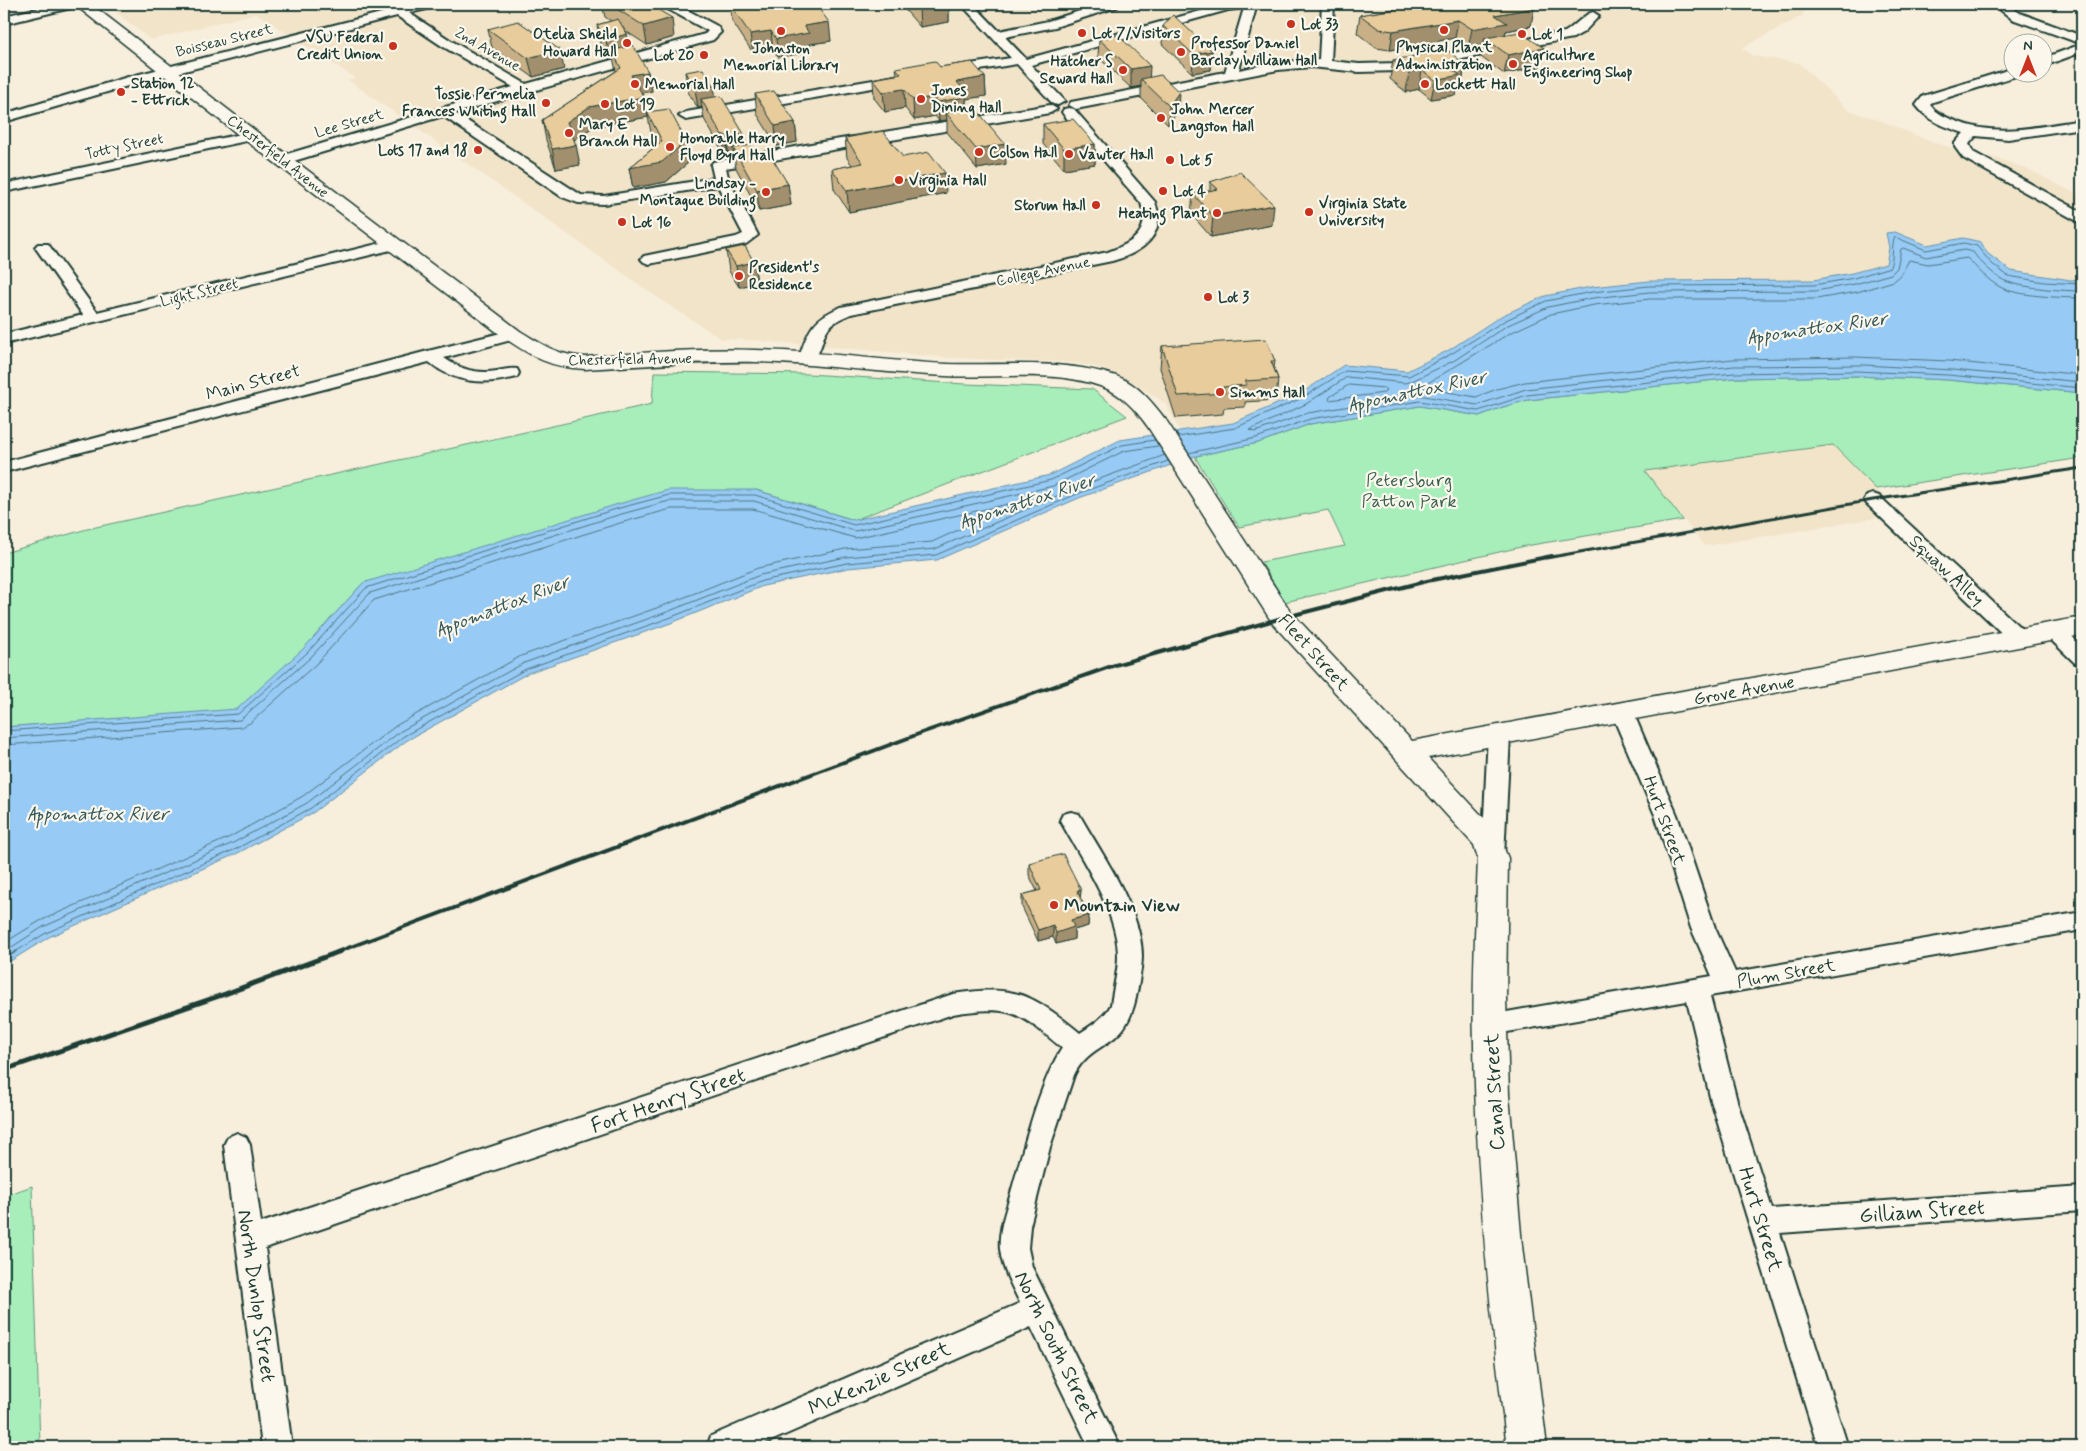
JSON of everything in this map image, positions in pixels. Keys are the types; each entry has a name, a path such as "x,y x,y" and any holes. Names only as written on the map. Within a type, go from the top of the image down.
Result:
{"main road":[{"name":"Chesterfield Avenue","path":"82,4 394,246 544,356 569,362 707,357 806,358 948,370 1077,373 1110,382 1125,389 1139,399 1158,425"},
{"name":"Fleet Street","path":"1158,425 1282,618 1487,840 1493,858"},
{"name":"Grove Avenue","path":"1405,752 2082,626"},
{"name":"Canal Street","path":"1493,858 1490,1025 1498,1165 1508,1292 1527,1447"}],"street":[{"path":"4,20 71,4"},
{"name":"2nd Avenue","path":"387,4 446,43 524,88"},
{"name":"Boisseau Street","path":"4,118 170,71 432,4"},
{"name":"Lee Street","path":"282,160 524,88 709,37 715,32 713,29 668,4"},
{"path":"968,4 1063,107"},
{"path":"997,34 1051,24 1113,4"},
{"path":"933,74 1053,56 1227,6 1251,4 1230,75"},
{"path":"1325,64 1328,4"},
{"path":"2000,4 2016,16 2082,40"},
{"path":"650,259 741,241 751,235 722,181 718,165 1063,107 1298,64 1382,68 1450,58 1569,35 1580,29 1593,16"},
{"path":"2054,58 2082,48"},
{"path":"2004,75 1928,99 1924,102 1925,109 1936,118 1986,134 2004,134 2082,124"},
{"path":"686,116 914,77"},
{"name":"College Avenue","path":"806,358 817,330 828,316 846,310 1105,258 1124,252 1144,237 1153,220 1152,210 1148,202 1063,107"},
{"path":"445,112 567,194 578,199 604,200 722,181"},
{"path":"1974,130 1962,143 1962,147 1968,156 2082,218"},
{"name":"Totty Street","path":"4,188 251,136"},
{"name":"Light Street","path":"4,339 394,246"},
{"path":"43,247 93,318"},
{"name":"Main Street","path":"4,467 513,335"},
{"path":"430,355 446,368 474,378 487,378 512,373"},
{"name":"Squaw Alley","path":"1874,500 2020,639"},
{"path":"2054,631 2082,658"},
{"name":"Hurt Street","path":"1622,712 1666,815 1703,928 1728,984"},
{"name":"Canal Street","path":"1493,858 1499,735"},
{"path":"1071,820 1119,907 1127,931 1130,956 1123,1005 1116,1019 1106,1029 1079,1047"},
{"name":"Plum Street","path":"1490,1025 2082,921"},
{"name":"Hurt Street","path":"1696,989 1724,1101 1833,1447"},
{"name":"Fort Henry Street","path":"249,1240 953,1004 977,1000 1014,1002 1033,1012 1079,1047"},
{"name":"North South Street","path":"1079,1047 1070,1056 1061,1075 1037,1147 1016,1226 1014,1248 1018,1269 1106,1447"},
{"name":"North Dunlop Street","path":"237,1145 277,1447"},
{"name":"Gilliam Street","path":"1762,1222 2082,1200"},
{"name":"McKenzie Street","path":"722,1447 1037,1310"}],"shaded area":[{"name":"Virginia State University","path":"106,4 1807,4 1802,16 1742,48 1753,56 1799,63 1848,110 1882,121 1934,143 2000,159 2032,171 2080,196 2082,198 2082,279 2071,280 2011,271 1987,253 1981,242 1963,238 1927,245 1895,232 1886,233 1889,248 1886,264 1852,273 1813,280 1649,281 1591,287 1545,296 1501,316 1449,350 1407,371 1344,365 1300,394 1233,423 1180,431 1165,403 1126,378 1093,366 1061,362 953,358 753,340 722,339 667,304 348,80 355,78 256,13 151,40"},
{"path":"1833,445 1900,514 1705,546 1644,471"}],"green space":[{"path":"654,372 808,374 965,384 1092,389 1127,416 854,520 756,490 363,583 304,649 237,710 4,727 4,553 87,529 652,404"},
{"name":"Petersburg Patton Park","path":"1856,376 1948,380 2082,393 2082,458 1876,489 1833,445 1645,471 1683,520 1525,546 1285,602 1261,562 1345,546 1328,510 1239,527 1196,459 1196,456 1258,443 1310,424 1420,406 1479,416 1528,400 1734,378"},
{"path":"32,1186 40,1447 4,1447 4,1196"}],"water":[{"name":"Appomattox River","path":"1895,232 1927,245 1963,238 1981,242 1987,253 2011,271 2071,280 2082,279 2082,393 1948,380 1856,376 1735,378 1528,400 1479,416 1420,406 1310,424 1258,443 1196,456 1079,498 937,560 848,568 763,586 671,623 528,673 406,741 314,812 238,853 49,937 4,965 4,727 237,709 303,649 363,583 668,490 756,490 854,520 1050,475 1120,440 1233,423 1300,394 1344,365 1407,371 1449,350 1501,316 1545,296 1591,287 1649,281 1813,280 1852,273 1886,264 1889,248 1886,233"}],"building":[{"path":"609,4 648,4 672,18 644,26"},
{"path":"730,4 815,4 829,22 804,26 809,33 776,39 771,31 750,34"},
{"path":"915,4 945,4 919,8"},
{"path":"1425,4 1528,4 1534,8 1495,15 1507,23 1472,29 1458,20 1393,31 1379,29 1360,15"},
{"path":"1173,15 1212,51 1193,54 1163,26"},
{"path":"618,19 627,34 606,40 597,25"},
{"path":"518,21 560,50 528,58 488,29"},
{"path":"1520,32 1544,48 1508,55 1485,38"},
{"path":"1118,35 1150,66 1131,69 1099,39"},
{"path":"633,45 648,72 631,75 644,97 589,107 567,122 576,145 552,149 542,120 621,68 612,51"},
{"path":"1447,50 1465,64 1448,67 1460,75 1435,80 1422,70 1409,72 1393,60"},
{"path":"935,61 940,67 972,62 985,77 957,82 965,91 961,92 966,97 938,102 934,97 913,100 904,89 883,92 873,79 901,74 896,68"},
{"path":"703,69 714,86 695,89 685,72"},
{"path":"1161,75 1179,92 1169,106 1141,79"},
{"path":"774,91 795,122 775,126 755,94"},
{"path":"721,96 744,134 726,137 722,135 701,99"},
{"path":"975,108 1005,144 976,149 946,113"},
{"path":"669,109 686,141 662,162 629,168 662,141 647,112"},
{"path":"1073,119 1095,144 1064,149 1043,124"},
{"path":"883,131 903,157 929,152 945,173 847,191 832,169 863,163 845,138"},
{"path":"751,145 757,155 769,153 788,184 757,190 733,148"},
{"path":"1240,172 1274,205 1213,216 1193,194 1218,189 1210,182"},
{"path":"745,246 754,262 736,266 726,250"},
{"path":"1266,339 1275,361 1271,361 1278,379 1245,381 1247,385 1223,387 1225,393 1178,396 1162,346"},
{"name":"Mountain View","path":"1063,854 1081,890 1077,891 1089,915 1071,920 1074,927 1056,933 1053,925 1038,930 1022,895 1041,890 1029,863"}],"railway":[{"path":"1546,558 1873,500 2082,468"},
{"path":"337,952 924,732 1115,665 1282,618 1427,581 1552,556"},
{"path":"4,1070 225,994 341,951"}],"place":[{"name":"Lot 33","path":"1291,24"},
{"name":"Physical Plant Administration","path":"1444,30"},
{"name":"Johnston Memorial Library","path":"781,31"},
{"name":"Lot 7/Visitors","path":"1082,33"},
{"name":"Lot 1","path":"1522,34"},
{"name":"Otelia Sheild Howard Hall","path":"627,43"},
{"name":"VSU Federal Credit Union","path":"393,46"},
{"name":"Professor Daniel Barclay William Hall","path":"1181,52"},
{"name":"Lot 20","path":"704,55"},
{"name":"Agriculture Engineering Shop","path":"1513,64"},
{"name":"Hatcher S Seward Hall","path":"1123,70"},
{"name":"Memorial Hall","path":"635,84"},
{"name":"Lockett Hall","path":"1425,84"},
{"name":"Station 12 - Ettrick","path":"121,92"},
{"name":"Jones Dining Hall","path":"921,99"},
{"name":"Tossie Permelia Frances Whiting Hall","path":"546,103"},
{"name":"Lot 19","path":"605,104"},
{"name":"John Mercer Langston Hall","path":"1161,118"},
{"name":"Mary E Branch Hall","path":"569,133"},
{"name":"Honorable Harry Floyd Byrd Hall","path":"670,147"},
{"name":"Lots 17 and 18","path":"478,150"},
{"name":"Colson Hall","path":"979,152"},
{"name":"Vawter Hall","path":"1069,154"},
{"name":"Lot 5","path":"1170,160"},
{"name":"Virginia Hall","path":"899,180"},
{"name":"Lot 4","path":"1163,191"},
{"name":"Lindsay - Montague Building","path":"766,192"},
{"name":"Storum Hall","path":"1096,205"},
{"name":"Virginia State University","path":"1309,212"},
{"name":"Heating Plant","path":"1217,213"},
{"name":"Lot 16","path":"622,222"},
{"name":"President's Residence","path":"739,276"},
{"name":"Lot 3","path":"1208,297"},
{"name":"Simms Hall","path":"1220,392"},
{"name":"Mountain View","path":"1054,905"}]}
